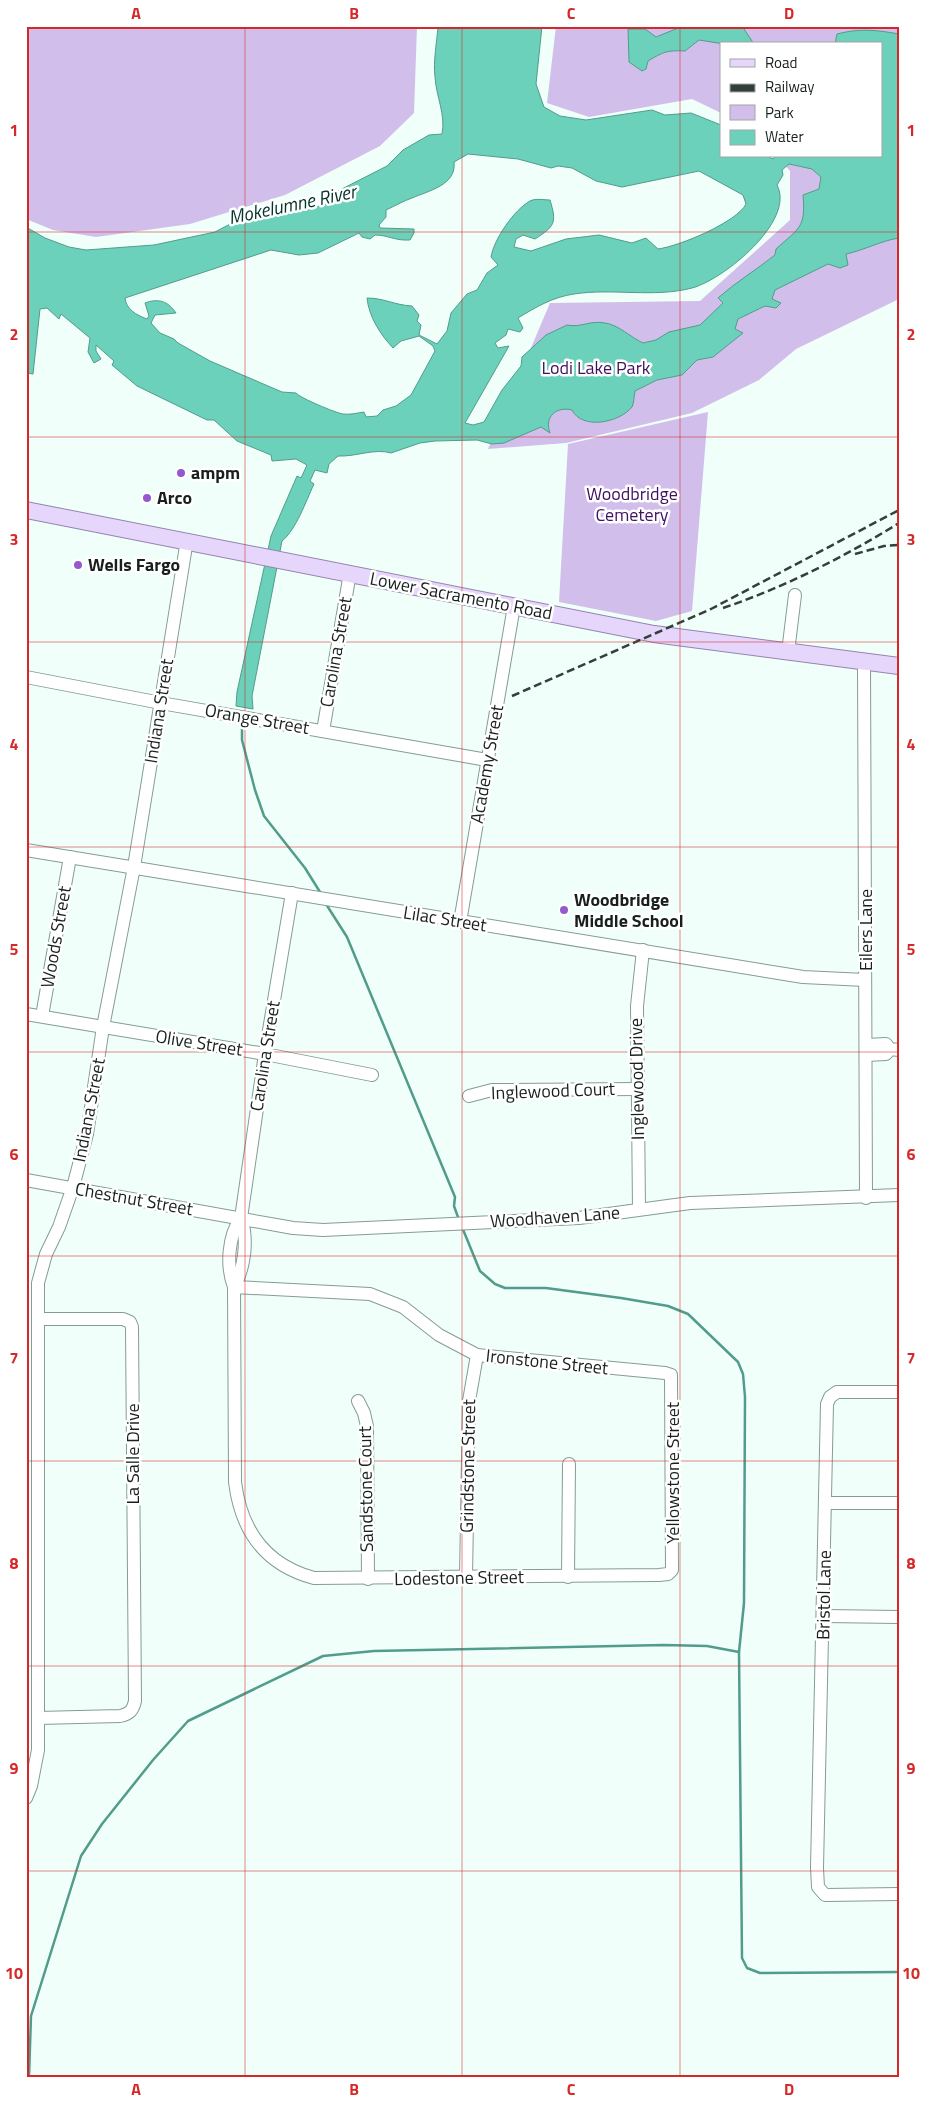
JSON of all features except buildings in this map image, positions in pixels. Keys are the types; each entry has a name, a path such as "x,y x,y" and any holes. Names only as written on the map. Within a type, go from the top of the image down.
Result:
{"main road":[{"name":"Lower Sacramento Road","path":"26,510 187,540 654,634 899,666"}],"street":[{"name":"Indiana Street","path":"26,1798 31,1786 38,1750 38,1283 46,1254 59,1227 73,1187 87,1134 103,1027 134,867 187,540"},
{"name":"Carolina Street","path":"323,731 350,573"},
{"path":"788,652 795,595"},
{"name":"Academy Street","path":"460,922 514,606"},
{"name":"Eilers Lane","path":"864,662 866,1198"},
{"name":"Orange Street","path":"26,677 161,703 487,760"},
{"name":"Lilac Street","path":"26,850 815,979 865,980"},
{"name":"Woods Street","path":"42,1016 70,857"},
{"name":"Carolina Street","path":"259,1544 242,1517 235,1482 234,1287 241,1274 245,1231 241,1218 265,1054 292,894"},
{"name":"Inglewood Drive","path":"639,1210 637,1006 643,950"},
{"name":"Olive Street","path":"26,1014 265,1054 372,1075"},
{"path":"866,1050 886,1054 894,1049"},
{"name":"Inglewood Court","path":"469,1096 492,1090 637,1089"},
{"name":"Chestnut Street","path":"26,1180 241,1218"},
{"name":"Woodhaven Lane","path":"241,1218 293,1228 323,1230 579,1218 708,1202 866,1198 899,1195"},
{"name":"Ironstone Street","path":"234,1287 350,1292 377,1296 403,1307 439,1335 478,1355 668,1374"},
{"name":"La Salle Drive","path":"38,1319 123,1319 130,1322 132,1327 135,1701 133,1709 127,1714 38,1718"},
{"name":"Grindstone Street","path":"466,1577 469,1401 478,1355"},
{"name":"Yellowstone Street","path":"668,1374 671,1375 673,1381 673,1561 669,1572"},
{"name":"Bristol Lane","path":"899,1392 837,1392 830,1397 826,1420 824,1616 817,1868 818,1887 822,1892 832,1896 899,1894"},
{"name":"Sandstone Court","path":"358,1401 364,1413 367,1426 368,1579"},
{"path":"568,1576 569,1464"},
{"path":"825,1503 899,1503"},
{"name":"Lodestone Street","path":"259,1544 286,1567 302,1575 314,1578 659,1575 669,1572"},
{"path":"824,1616 899,1617"}],"green space":[{"path":"26,26 417,26 414,113 380,146 285,195 190,224 96,237 53,230 26,219"},
{"name":"Lodi Lake Park","path":"556,26 899,26 899,299 796,349 759,380 692,413 566,443 488,449 550,303 700,301 790,220 790,171 779,158 882,158 882,42 720,42 720,113 692,99 589,117 547,103"},
{"name":"Woodbridge Cemetery","path":"708,412 692,611 656,621 559,602 568,444"}],"water":[{"path":"438,26 542,26 536,84 544,107 560,116 586,120 652,110 665,115 691,113 720,125 720,158 882,158 882,42 835,42 837,34 845,32 868,30 899,34 899,238 846,254 848,265 840,268 828,264 775,290 772,299 781,303 776,308 765,306 738,319 735,329 743,333 713,357 697,360 682,375 657,380 635,391 632,407 619,417 601,422 592,422 577,416 572,410 566,409 556,411 550,418 550,433 541,427 504,443 492,444 477,440 420,443 391,453 372,452 338,456 329,464 327,473 315,470 310,481 314,484 304,507 292,530 282,541 252,696 253,709 236,706 237,692 271,536 297,476 301,478 307,465 296,459 272,461 271,455 237,441 214,420 207,420 137,386 112,365 114,361 96,345 96,351 101,359 94,363 88,352 90,338 61,314 59,319 47,308 40,309 33,374 26,373 26,227 45,238 69,247 86,250 154,245 215,232 253,212 309,209 326,204 334,193 387,166 403,150 429,135 442,134 443,120 436,84 435,58","holes":["468,154 518,159 551,168 558,166 572,168 596,181 622,187 699,171 743,195 746,204 741,211 720,225 668,247 658,249 646,238 632,243 599,235 566,239 531,251 514,247 516,239 523,235 535,239 547,231 554,219 550,200 537,199 530,201 511,218 500,234 491,257 498,265 487,273 477,290 467,294 451,313 447,331 437,344 419,335 421,325 417,321 419,315 412,306 367,298 370,312 376,325 393,348 401,341 419,336 433,346 435,351 411,395 396,406 383,410 377,416 366,417 364,412 339,413 311,402 296,393 282,392 210,361 174,339 160,333 151,323 155,315 176,313 166,303 158,301 145,303 149,316 147,319 139,316 127,305 125,298 271,250 299,255 318,253 359,233 362,237 370,239 375,235 410,240 414,229 380,228 379,225 386,217 386,210 433,190 446,182 454,170 454,162","789,164 812,169 821,177 819,189 803,195 804,206 802,221 799,227 776,249 775,255 718,298 723,303 700,325 669,332 656,340 643,343 610,324 600,322 577,326 567,325 546,335 522,357 521,366 502,390 484,422 473,425 465,423 509,346 498,348 495,343 506,335 508,329 520,332 523,328 518,318 545,303 566,295 588,292 648,293 678,291 705,283 738,261 767,231 776,215 780,199 777,185 783,175 782,170"]},
{"path":"683,26 742,26 753,42 720,43 699,40 685,51 665,52 648,61 646,69 642,71 629,62 628,29 645,29 656,37"}],"waterway":[{"path":"242,722 242,740 264,816 305,868 320,892"},
{"path":"326,904 347,937 455,1197 454,1206 459,1220"},
{"path":"462,1227 480,1271 495,1284 505,1288 546,1288 668,1306 688,1314 738,1362 743,1374 745,1397 744,1603 739,1652 742,1958 747,1968 760,1973 899,1972"},
{"path":"29,2077 31,2016 81,1856 102,1824 153,1760 188,1721 323,1656 374,1651 664,1645 707,1646 739,1652"}],"railway":[{"path":"512,696 711,609 899,510"},
{"path":"723,608 769,591 814,570 857,548 899,523"},
{"path":"855,554 884,546 899,545"}],"place":[{"name":"ampm","path":"181,473"},
{"name":"Arco","path":"147,498"},
{"name":"Wells Fargo","path":"78,565"},
{"name":"Woodbridge Middle School","path":"564,910"}],"water label":[{"name":"Mokelumne River","path":"292,204"}]}
